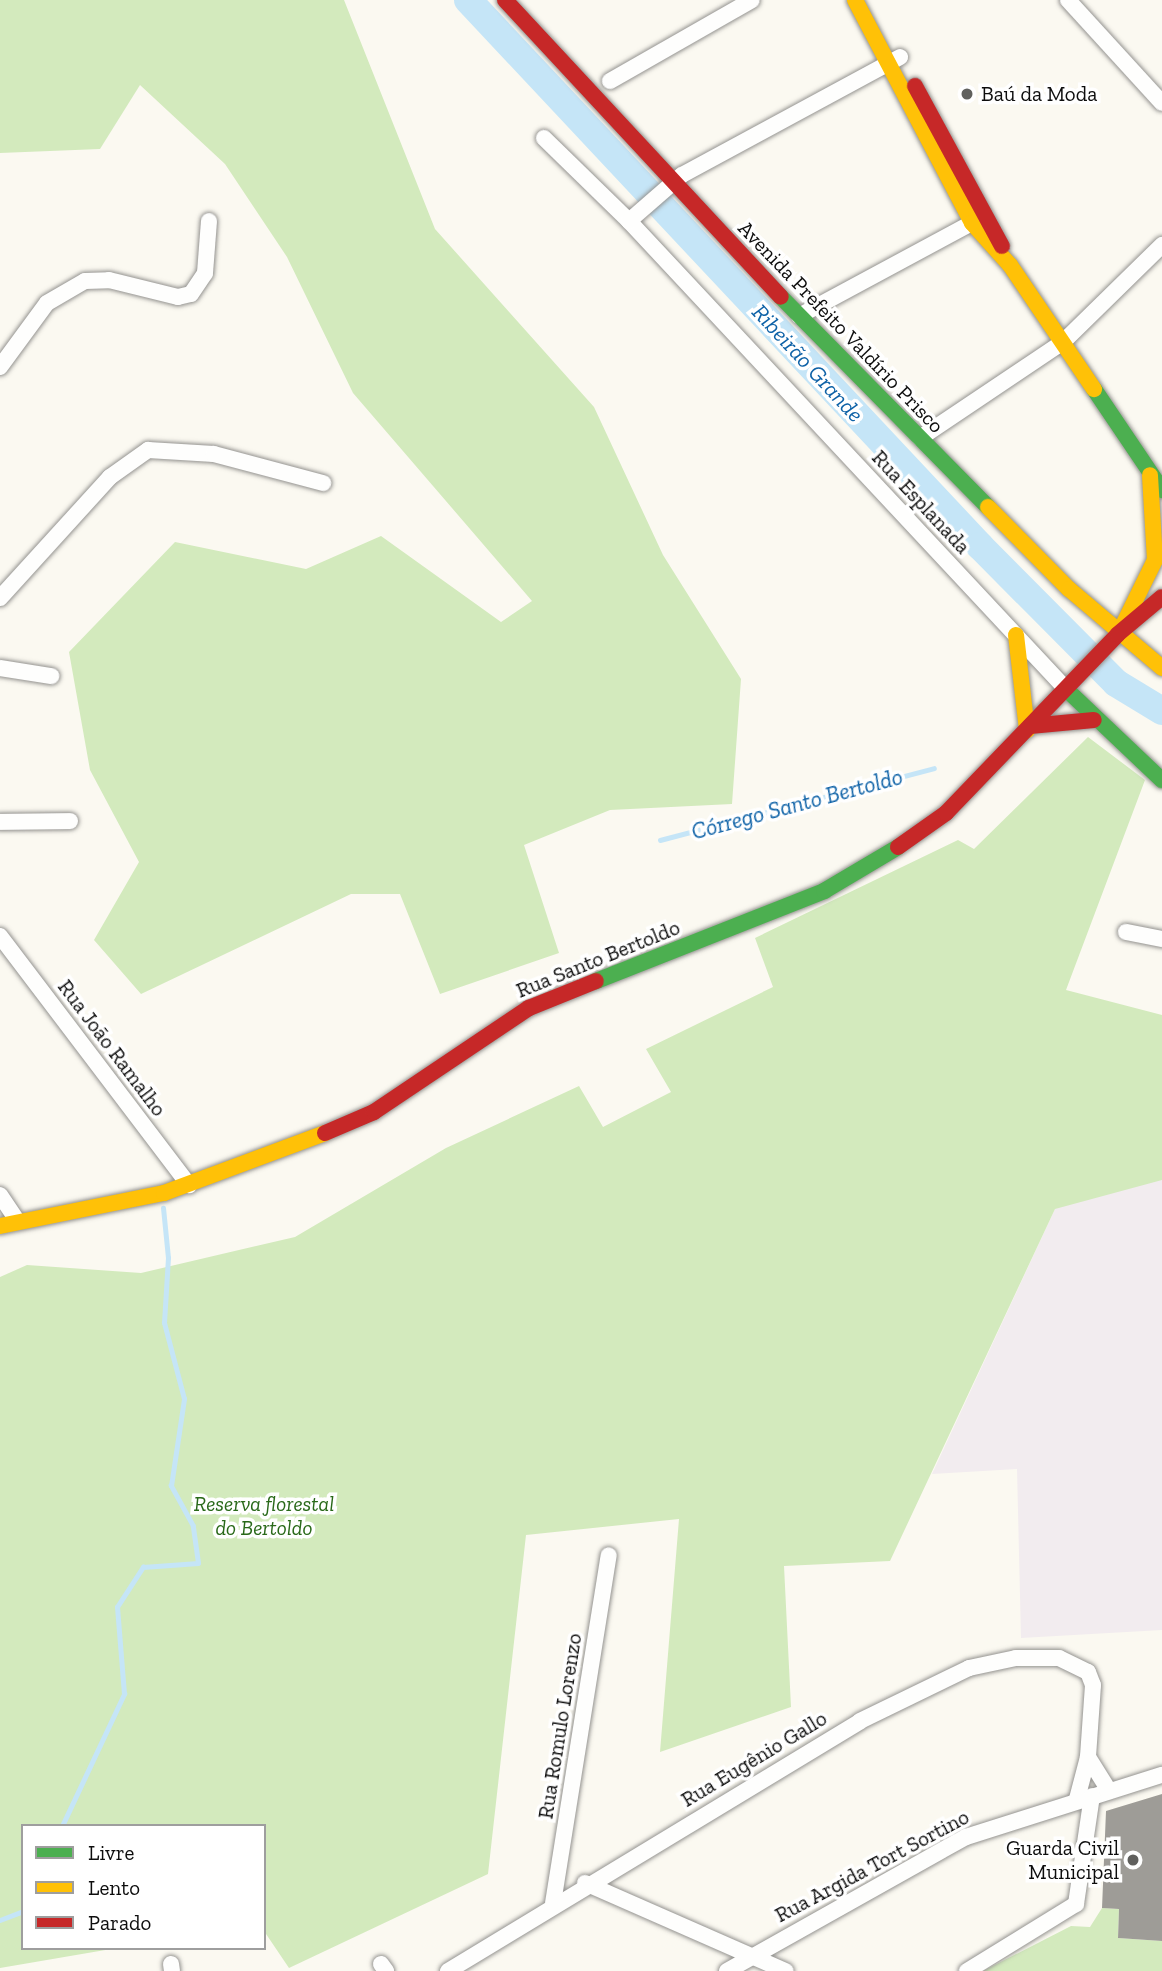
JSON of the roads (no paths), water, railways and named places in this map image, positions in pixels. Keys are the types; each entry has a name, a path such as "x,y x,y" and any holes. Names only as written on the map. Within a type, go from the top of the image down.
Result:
{"street":[{"name":"Avenida Prefeito Valdírio Prisco","path":"505,0 666,186 1118,634 1162,668"},
{"path":"610,80 752,0"},
{"path":"855,0 986,215 1010,265"},
{"path":"872,0 893,61 971,223 1010,265 1162,491"},
{"path":"1068,0 1162,103"},
{"path":"544,138 634,216 666,186 893,61"},
{"path":"799,316 986,215"},
{"name":"Rua Esplanada","path":"634,216 1067,690"},
{"path":"0,367 47,303 85,281 110,281 178,297 191,294 205,273 209,220"},
{"path":"920,438 1063,342 1162,245"},
{"path":"0,598 110,477 148,450 202,452 323,483"},
{"path":"1118,634 1155,560 1149,470"},
{"path":"1118,634 1162,597"},
{"name":"Rua Santo Bertoldo","path":"0,1226 189,1185 374,1112 529,1008 824,891 870,867 946,813 1118,634"},
{"path":"1016,635 1028,728 1094,720"},
{"path":"0,667 51,676"},
{"path":"1067,690 1094,720 1162,780"},
{"path":"0,822 70,821"},
{"path":"1126,932 1162,939"},
{"name":"Rua João Ramalho","path":"0,936 189,1185"},
{"path":"0,1195 18,1220"},
{"name":"Rua Romulo Lorenzo","path":"553,1903 609,1555"},
{"name":"Rua Eugênio Gallo","path":"448,1971 585,1883 928,1683 969,1668 1048,1658 1081,1664 1093,1685 1088,1757"},
{"path":"1088,1757 1109,1791"},
{"path":"967,1971 1076,1904 1088,1757"},
{"name":"Rua Argida Tort Sortino","path":"727,1971 965,1837 1162,1775"},
{"path":"585,1883 750,1958 785,1971"}],"waterway":[{"name":"Ribeirão Grande","path":"468,0 980,546 1116,683 1162,711"},
{"name":"Córrego Santo Bertoldo","path":"660,840 934,768"},
{"path":"63,1824 124,1694 117,1607 143,1567 198,1563 193,1526 171,1486 184,1399 164,1323 168,1258 163,1208"},
{"path":"0,1920 21,1912"}],"place":[{"name":"Baú da Moda","path":"967,94"},
{"name":"Guarda Civil Municipal","path":"1133,1860"}],"park label":[{"name":"Reserva florestal do Bertoldo","path":"264,1516"}]}
